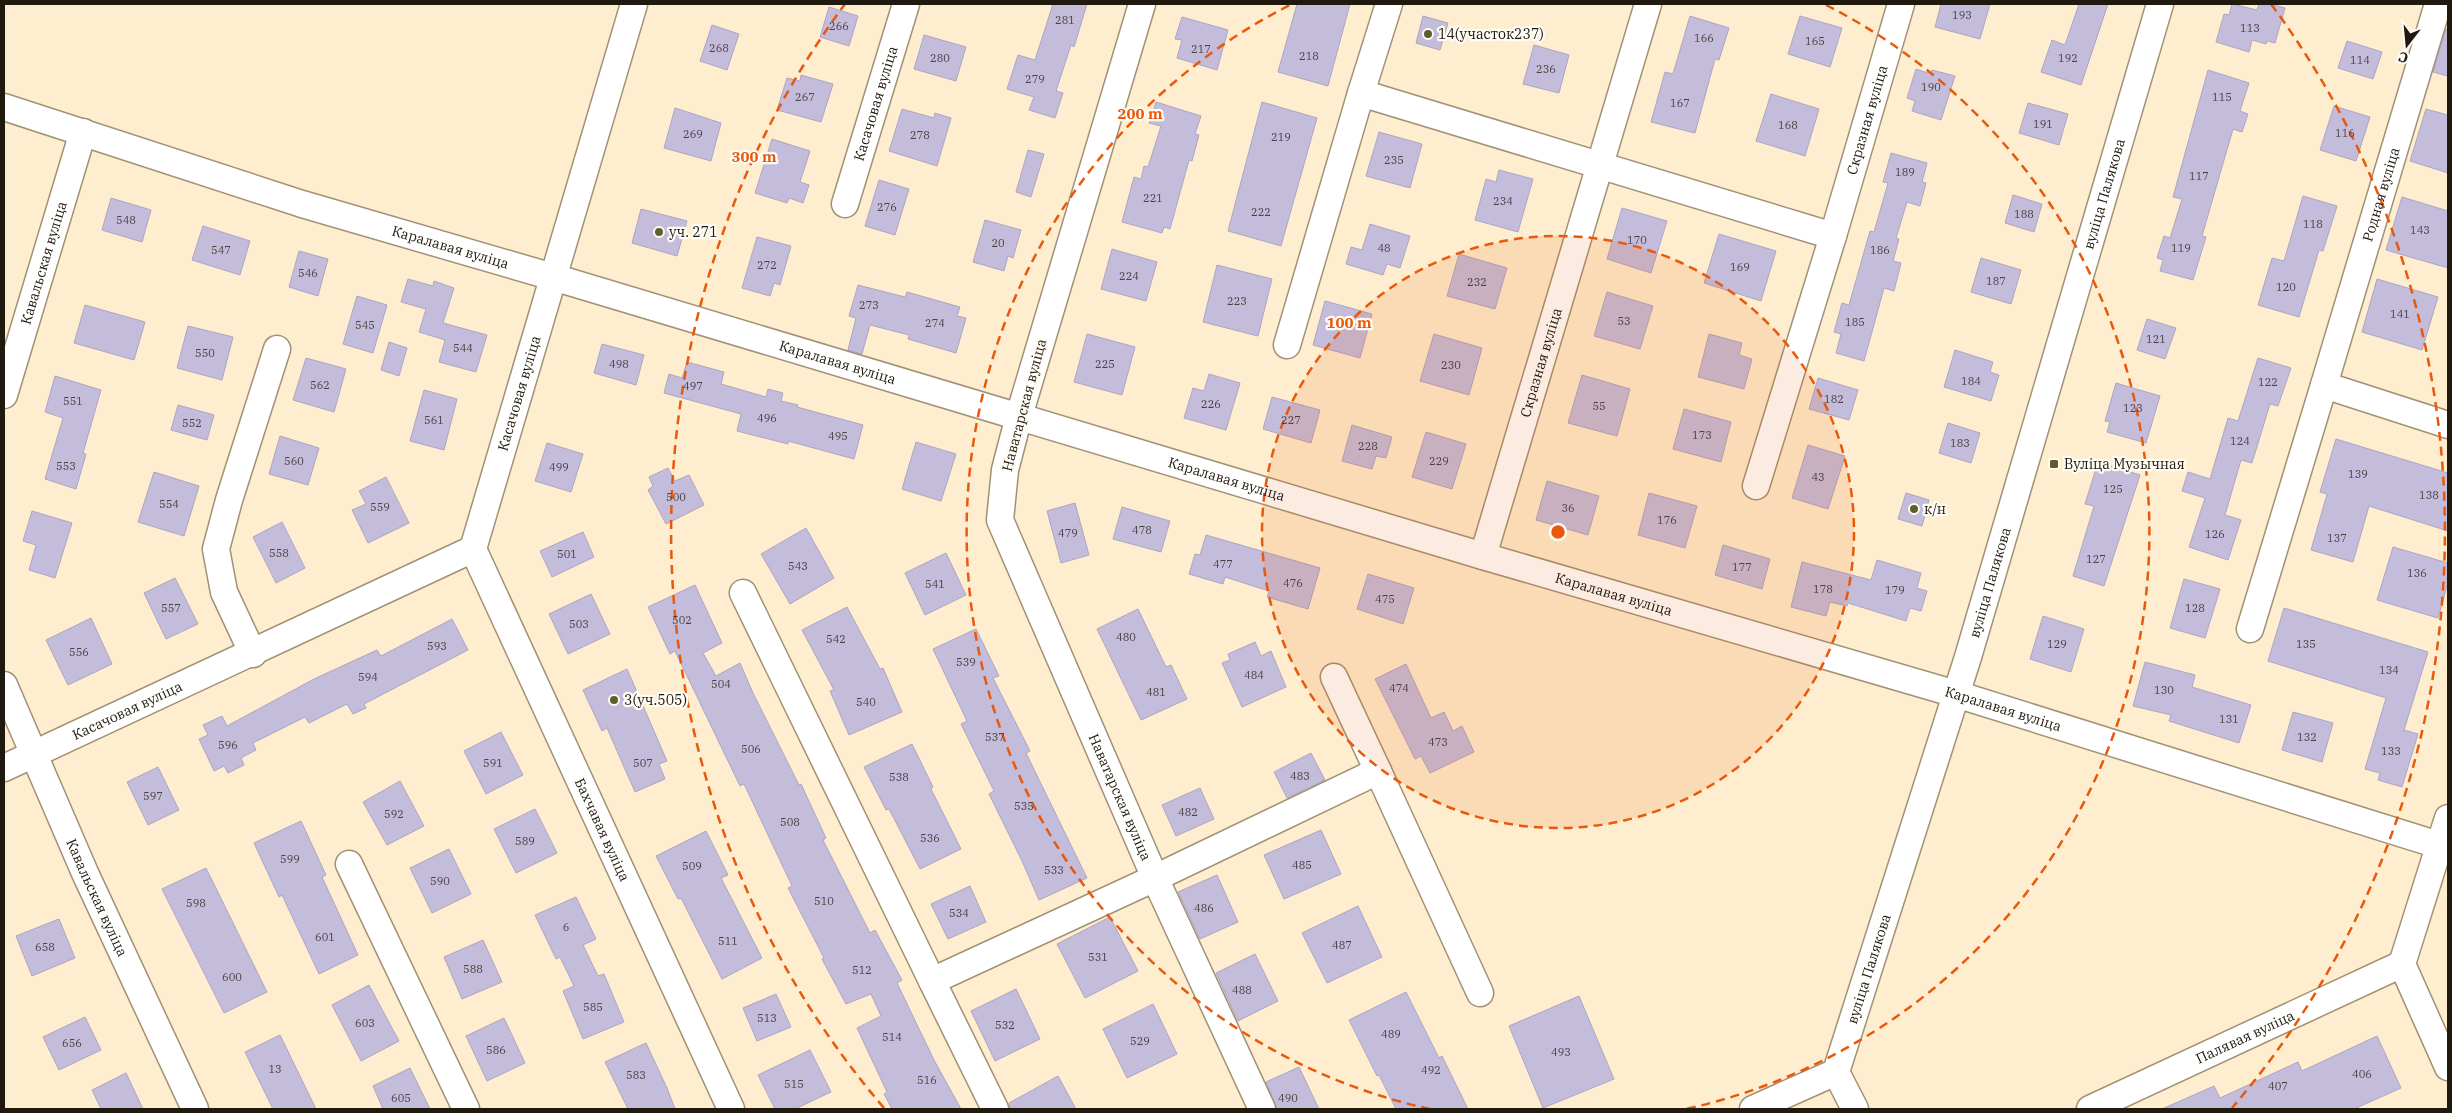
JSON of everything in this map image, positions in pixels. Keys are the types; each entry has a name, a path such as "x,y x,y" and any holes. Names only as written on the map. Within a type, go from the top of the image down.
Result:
{"street":[{"name":"Касачовая вуліца","path":"4,768 253,654 473,549 634,4"},
{"name":"Касачовая вуліца","path":"845,204 906,4"},
{"name":"Наватарская вуліца","path":"1142,4 1019,416 1005,470 1000,520 1155,878 1262,1109"},
{"path":"1287,346 1361,93 1390,4"},
{"name":"Скразная вуліца","path":"1482,556 1648,4"},
{"name":"Скразная вуліца","path":"1756,486 1833,236 1901,4"},
{"name":"вуліца Палякова","path":"1836,1072 1956,694 2160,4"},
{"name":"Родная вуліца","path":"2250,629 2438,4"},
{"path":"1361,93 1600,167 1833,236"},
{"name":"Каралавая вуліца","path":"4,107 302,204 1019,416 1482,556 1956,694 2444,847"},
{"name":"Кавальская вуліца","path":"4,395 82,132"},
{"path":"253,654 224,592 216,549 229,500 277,350"},
{"path":"2324,385 2448,425"},
{"name":"Бахчавая вуліца","path":"473,549 731,1109"},
{"path":"743,593 995,1109"},
{"path":"1334,677 1480,993"},
{"name":"Кавальская вуліца","path":"4,685 85,874 195,1109"},
{"name":"Наватарская вуліца","path":"932,981 1155,878 1378,771"},
{"path":"2448,818 2444,847 2402,964 2448,1067"},
{"path":"349,864 466,1109"},
{"name":"Палявая вуліца","path":"2090,1109 2402,964"},
{"path":"1753,1109 1836,1072 1855,1109"}],"building":[{"path":"1053,4 1087,4 1074,47 1071,45 1056,91 1063,93 1055,118 1029,110 1034,97 1007,89 1018,55 1035,60"},
{"path":"1297,4 1350,4 1328,86 1278,72"},
{"path":"1941,4 1990,4 1980,39 1935,27"},
{"path":"2079,4 2108,4 2081,85 2041,72 2052,40 2065,45"},
{"path":"2232,4 2257,10 2259,4 2270,4 2285,8 2275,43 2267,41 2266,44 2252,40 2249,52 2216,42 2224,14 2229,15"},
{"path":"829,7 858,16 849,46 820,37"},
{"name":"14(участок237)","path":"1423,16 1448,23 1440,50 1416,43"},
{"path":"1690,16 1729,28 1719,60 1715,59 1695,133 1651,122 1665,72 1673,74"},
{"path":"1800,16 1842,28 1830,67 1788,54"},
{"path":"1182,17 1228,30 1217,70 1177,58 1182,40 1175,39"},
{"path":"712,25 739,34 727,70 700,61"},
{"path":"2446,29 2448,30 2448,76 2433,72"},
{"path":"924,35 966,47 956,81 914,69"},
{"path":"2347,41 2382,52 2373,79 2338,68"},
{"path":"1534,45 1569,55 1559,93 1523,84"},
{"path":"1916,69 1931,74 1932,70 1955,76 1941,120 1912,111 1915,101 1907,98"},
{"path":"2208,70 2249,83 2240,111 2248,114 2242,132 2233,129 2202,236 2206,237 2193,280 2160,271 2163,260 2157,258 2164,236 2170,238 2182,199 2173,197"},
{"path":"801,75 833,84 821,122 777,110 787,78 800,81"},
{"path":"1771,94 1819,109 1805,156 1756,141"},
{"path":"1156,102 1201,116 1195,134 1199,135 1192,161 1189,160 1170,229 1164,227 1162,233 1122,222 1134,177 1141,179 1144,166 1148,167 1161,126 1149,123"},
{"path":"1262,102 1317,118 1281,246 1228,231"},
{"path":"2028,103 2068,114 2059,145 2019,133"},
{"path":"2334,106 2370,117 2356,161 2320,150"},
{"path":"675,108 721,123 711,161 664,148"},
{"path":"902,109 934,118 935,113 951,118 937,166 889,151"},
{"path":"2426,109 2448,115 2448,173 2410,161"},
{"path":"1379,132 1422,144 1410,188 1366,176"},
{"path":"772,139 810,151 800,182 809,185 803,203 789,198 787,203 755,193"},
{"path":"1028,150 1044,154 1031,197 1016,192"},
{"path":"1891,153 1927,163 1922,182 1926,183 1920,206 1907,202 1896,238 1899,239 1893,261 1901,263 1894,291 1884,288 1864,361 1836,353 1841,334 1834,332 1842,303 1849,305 1870,231 1874,232 1888,183 1883,182"},
{"path":"1499,170 1533,179 1518,232 1475,220 1486,179 1496,182"},
{"path":"879,180 909,189 895,235 865,226"},
{"path":"2013,195 2042,204 2034,232 2005,223"},
{"path":"2303,196 2337,206 2323,251 2319,250 2299,317 2258,305 2272,258 2284,261"},
{"path":"2402,197 2448,211 2448,268 2386,250"},
{"path":"111,198 151,210 142,242 102,230"},
{"path":"1622,208 1667,221 1651,273 1607,259"},
{"name":"уч. 271","path":"641,209 687,221 677,256 632,243"},
{"path":"985,220 1021,230 1013,258 1008,256 1004,271 973,262"},
{"path":"1370,224 1410,236 1400,268 1387,264 1383,275 1346,264 1351,247 1362,250"},
{"path":"203,226 250,241 240,275 192,260"},
{"path":"1719,234 1776,251 1761,301 1704,283"},
{"path":"757,237 791,246 780,285 774,283 770,296 742,288"},
{"path":"1112,249 1157,262 1146,301 1101,289"},
{"path":"299,251 328,259 318,296 289,287"},
{"path":"1459,254 1507,268 1495,309 1447,296"},
{"path":"1981,258 2021,270 2011,304 1971,292"},
{"path":"1217,265 1272,279 1258,336 1203,322"},
{"path":"408,279 433,286 434,281 454,288 443,323 487,335 476,372 439,362 445,340 419,332 426,309 401,302"},
{"path":"2377,279 2438,297 2422,350 2362,332"},
{"path":"858,285 905,297 907,292 960,307 957,316 966,318 956,353 908,339 909,335 870,325 862,354 848,350 856,318 849,316"},
{"path":"1607,292 1653,306 1640,349 1594,336"},
{"path":"357,296 387,305 373,353 343,344"},
{"path":"1325,301 1372,314 1360,358 1313,345"},
{"path":"85,305 145,322 134,360 74,343"},
{"path":"2147,319 2176,328 2165,359 2137,350"},
{"path":"188,326 233,337 222,380 177,368"},
{"path":"1087,334 1135,347 1122,395 1074,382"},
{"path":"1434,334 1482,348 1469,395 1420,381"},
{"path":"1709,334 1742,343 1739,355 1752,359 1744,389 1698,377"},
{"path":"389,342 407,348 399,376 381,370"},
{"path":"602,344 644,355 636,385 594,373"},
{"path":"1955,350 1993,362 1990,372 1999,375 1991,401 1944,387"},
{"path":"306,358 346,369 334,412 293,400"},
{"path":"2258,358 2291,368 2278,406 2270,404 2252,463 2241,460 2225,515 2241,520 2228,560 2189,547 2205,498 2182,491 2188,472 2210,479 2228,418 2238,421"},
{"path":"687,362 724,372 721,384 766,397 768,389 783,393 781,401 863,425 854,459 788,441 788,444 737,431 741,414 664,393 669,374 682,378"},
{"path":"1209,374 1240,383 1226,430 1184,418 1193,388 1204,391"},
{"path":"1582,375 1630,389 1617,436 1568,423"},
{"path":"55,376 101,390 83,453 86,454 76,489 45,479 63,418 45,412"},
{"path":"1818,378 1858,390 1849,420 1809,409"},
{"path":"2116,383 2160,396 2146,443 2107,432 2110,422 2105,421"},
{"path":"424,390 457,399 444,450 410,441"},
{"path":"1272,397 1320,410 1311,443 1263,429"},
{"path":"178,405 214,415 207,440 171,430"},
{"path":"1684,409 1731,422 1721,462 1673,449"},
{"path":"1948,423 1980,433 1971,463 1939,453"},
{"path":"1352,425 1392,437 1386,458 1376,456 1372,469 1342,461"},
{"path":"1426,432 1466,444 1452,489 1412,477"},
{"path":"280,436 319,448 308,485 269,474"},
{"path":"2336,439 2448,473 2448,531 2369,506 2353,562 2311,550 2327,494 2320,492"},
{"path":"916,442 956,454 941,501 902,489"},
{"path":"547,443 583,454 571,492 535,481"},
{"path":"1808,445 1845,456 1828,509 1792,498"},
{"path":"2098,462 2140,475 2104,586 2073,576 2094,506 2085,504"},
{"path":"668,468 675,481 689,475 704,505 666,524 648,490 653,486 649,477"},
{"path":"154,472 199,486 184,536 138,522"},
{"path":"386,477 409,523 368,543 352,510 366,504 359,491"},
{"path":"1547,481 1599,496 1588,535 1536,520"},
{"path":"1649,493 1697,506 1685,548 1638,535"},
{"name":"к/н","path":"1906,493 1929,500 1922,526 1898,519"},
{"path":"1075,503 1089,555 1061,563 1047,511"},
{"path":"1122,507 1170,521 1161,552 1113,539"},
{"path":"32,511 72,523 55,578 29,570 36,545 23,541"},
{"path":"282,522 305,568 276,583 253,537"},
{"path":"806,528 834,578 790,604 761,554"},
{"path":"583,532 594,557 552,577 540,551"},
{"path":"1206,535 1320,568 1308,609 1267,597 1269,591 1225,577 1223,584 1189,574 1195,554 1200,555"},
{"path":"1723,545 1770,559 1762,589 1715,575"},
{"path":"2393,547 2448,563 2448,583 2438,618 2377,600"},
{"path":"946,553 966,595 925,615 905,573"},
{"path":"1877,560 1921,573 1917,588 1927,591 1921,611 1910,608 1906,621 1848,603 1847,606 1830,602 1826,616 1791,607 1802,562 1871,580"},
{"path":"1368,574 1414,588 1403,624 1357,609"},
{"path":"175,578 198,624 166,639 144,593"},
{"path":"2184,579 2220,589 2205,638 2170,628"},
{"path":"695,585 722,643 703,653 716,676 740,663 799,785 801,784 826,838 823,840 870,933 875,930 902,980 897,983 934,1060 961,1109 892,1109 884,1094 887,1092 857,1028 881,1016 871,994 846,1004 788,888 792,886 744,784 740,786 675,651 670,654 648,607"},
{"path":"591,594 610,634 568,654 549,614"},
{"path":"847,607 880,669 883,668 902,712 849,735 830,691 834,690 802,630"},
{"path":"2284,608 2428,652 2404,730 2418,734 2402,787 2378,780 2380,773 2365,769 2386,698 2268,661"},
{"path":"1138,609 1166,667 1171,665 1187,699 1141,720 1097,629"},
{"path":"2043,616 2084,629 2071,672 2030,659"},
{"path":"91,618 112,664 68,685 46,640"},
{"path":"452,619 468,650 364,704 366,708 353,714 347,704 309,723 305,717 253,743 256,750 241,758 244,765 228,773 224,766 214,771 199,739 208,735 203,725 222,716 227,726 314,679 377,650 381,656"},
{"path":"976,629 999,676 993,678 1030,751 1026,753 1087,878 1039,900 989,794 994,791 961,724 967,721 933,649"},
{"path":"1255,642 1261,656 1271,651 1286,687 1242,707 1222,663 1230,660 1228,654"},
{"path":"2145,662 2195,675 2192,687 2251,705 2239,743 2169,721 2171,715 2133,706"},
{"path":"1406,664 1431,718 1444,712 1453,731 1462,726 1474,752 1430,773 1421,756 1415,759 1375,679"},
{"path":"627,669 667,761 659,764 665,779 635,792 607,728 602,731 583,690"},
{"path":"2293,712 2333,723 2322,762 2282,750"},
{"path":"501,732 523,775 486,794 464,751"},
{"path":"912,744 933,787 931,789 961,849 920,869 889,809 886,810 864,767"},
{"path":"1311,753 1325,780 1287,798 1274,772"},
{"path":"158,767 179,810 148,825 127,782"},
{"path":"400,781 424,826 387,845 363,802"},
{"path":"1200,788 1214,819 1176,836 1162,805"},
{"path":"535,809 557,853 516,873 494,829"},
{"path":"301,821 326,875 322,877 358,955 319,974 282,895 279,897 254,843"},
{"path":"1321,830 1341,874 1284,899 1264,855"},
{"path":"706,831 728,875 721,878 762,958 722,979 681,898 678,899 656,856"},
{"path":"449,849 471,894 432,913 410,868"},
{"path":"206,868 267,992 224,1013 162,889"},
{"path":"1217,875 1238,922 1200,939 1178,892"},
{"path":"970,886 986,922 948,939 931,904"},
{"path":"576,897 596,939 583,945 598,976 604,974 624,1022 583,1039 563,991 574,986 560,957 556,959 535,915"},
{"path":"1358,906 1382,957 1327,983 1302,933"},
{"path":"1110,917 1138,971 1085,998 1057,944"},
{"path":"59,919 75,958 32,976 16,936"},
{"path":"483,940 502,982 462,999 444,957"},
{"path":"1255,954 1278,1001 1238,1021 1216,973"},
{"path":"369,985 399,1041 361,1061 332,1005"},
{"path":"1016,989 1040,1039 995,1061 971,1011"},
{"path":"1406,992 1439,1058 1442,1056 1468,1109 1396,1109 1379,1075 1377,1076 1349,1020"},
{"path":"776,994 791,1027 757,1041 743,1008"},
{"path":"1579,996 1614,1079 1543,1108 1509,1026"},
{"path":"1153,1004 1177,1054 1127,1078 1103,1029"},
{"path":"85,1017 101,1050 59,1070 43,1037"},
{"path":"504,1018 525,1063 487,1081 466,1036"},
{"path":"280,1035 316,1109 273,1109 245,1052"},
{"path":"2377,1036 2401,1088 2354,1109 2162,1109 2214,1086 2220,1098 2298,1062 2302,1071"},
{"path":"646,1043 675,1109 628,1109 605,1062"},
{"path":"810,1050 831,1092 795,1109 775,1109 758,1075"},
{"path":"1299,1067 1319,1109 1277,1109 1266,1082"},
{"path":"410,1068 430,1109 383,1109 373,1086"},
{"path":"126,1073 143,1109 101,1109 92,1090"},
{"path":"1058,1076 1076,1109 1010,1109 1009,1103"}],"place":[{"name":"14(участок237)","path":"1428,34"},
{"name":"уч. 271","path":"659,232"},
{"name":"Вуліца Музычная","path":"2054,464"},
{"name":"к/н","path":"1914,509"},
{"name":"3(уч.505)","path":"614,700"}]}
